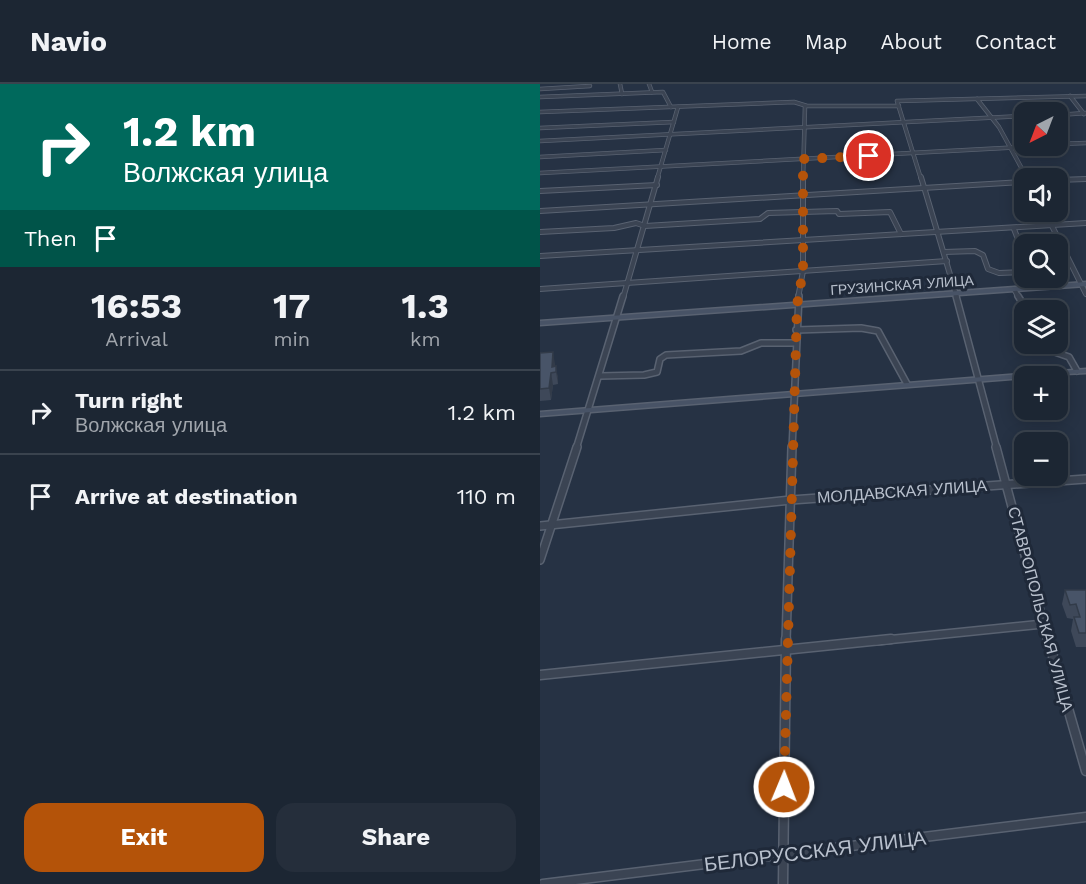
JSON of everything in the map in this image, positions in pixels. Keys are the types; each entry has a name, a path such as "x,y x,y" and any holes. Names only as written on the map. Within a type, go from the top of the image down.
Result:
{"main road":[{"name":"ГРУЗИНСКАЯ УЛИЦА","path":"540,323 1083,284"},
{"path":"540,414 1082,371"}],"street":[{"path":"620,84 622,94"},
{"path":"649,84 652,92"},
{"path":"540,89 590,85 592,95"},
{"path":"540,97 663,92 671,107"},
{"path":"1070,96 1085,115"},
{"path":"540,112 704,104 794,102 805,106 1086,96"},
{"path":"977,99 995,118 1021,168"},
{"name":"СТАВРОПОЛЬСКАЯ УЛИЦА","path":"898,103 947,261 1043,624 1086,771"},
{"path":"783,884 786,650 797,305 803,271 805,106"},
{"path":"540,560 629,283 678,107"},
{"path":"1068,115 1085,115"},
{"path":"540,141 1014,117"},
{"path":"540,128 674,122"},
{"path":"1068,144 1086,143"},
{"path":"540,173 1012,147"},
{"path":"540,157 666,150"},
{"path":"1068,179 1086,178"},
{"path":"540,211 1014,181"},
{"path":"540,191 657,185"},
{"path":"540,232 614,228 636,223 645,226 760,219 768,213 890,212 901,234"},
{"path":"1051,222 1086,294"},
{"path":"540,256 1086,223"},
{"path":"1014,228 1016,234"},
{"path":"944,252 975,251 983,255 988,269 999,273 1014,272"},
{"path":"540,289 947,261"},
{"path":"1014,289 1021,300"},
{"path":"796,330 861,328 878,331 907,384"},
{"path":"600,376 644,375 657,372 660,359 666,355 741,351 761,343 796,343"},
{"path":"1060,354 1069,357 1082,371"},
{"name":"МОЛДАВСКАЯ УЛИЦА","path":"540,525 791,500 1086,479"},
{"path":"540,675 1043,624"},
{"name":"БЕЛОРУССКАЯ УЛИЦА","path":"543,884 1086,817"}],"building":[{"path":"553,352 552,367 556,366 556,372 551,373 549,388 540,389 540,353"},
{"path":"1065,590 1086,590 1086,633 1079,633 1074,617 1080,617 1076,604 1070,605"}],"route":[{"path":"784,787 797,305 803,271 803,159 869,156"}]}
